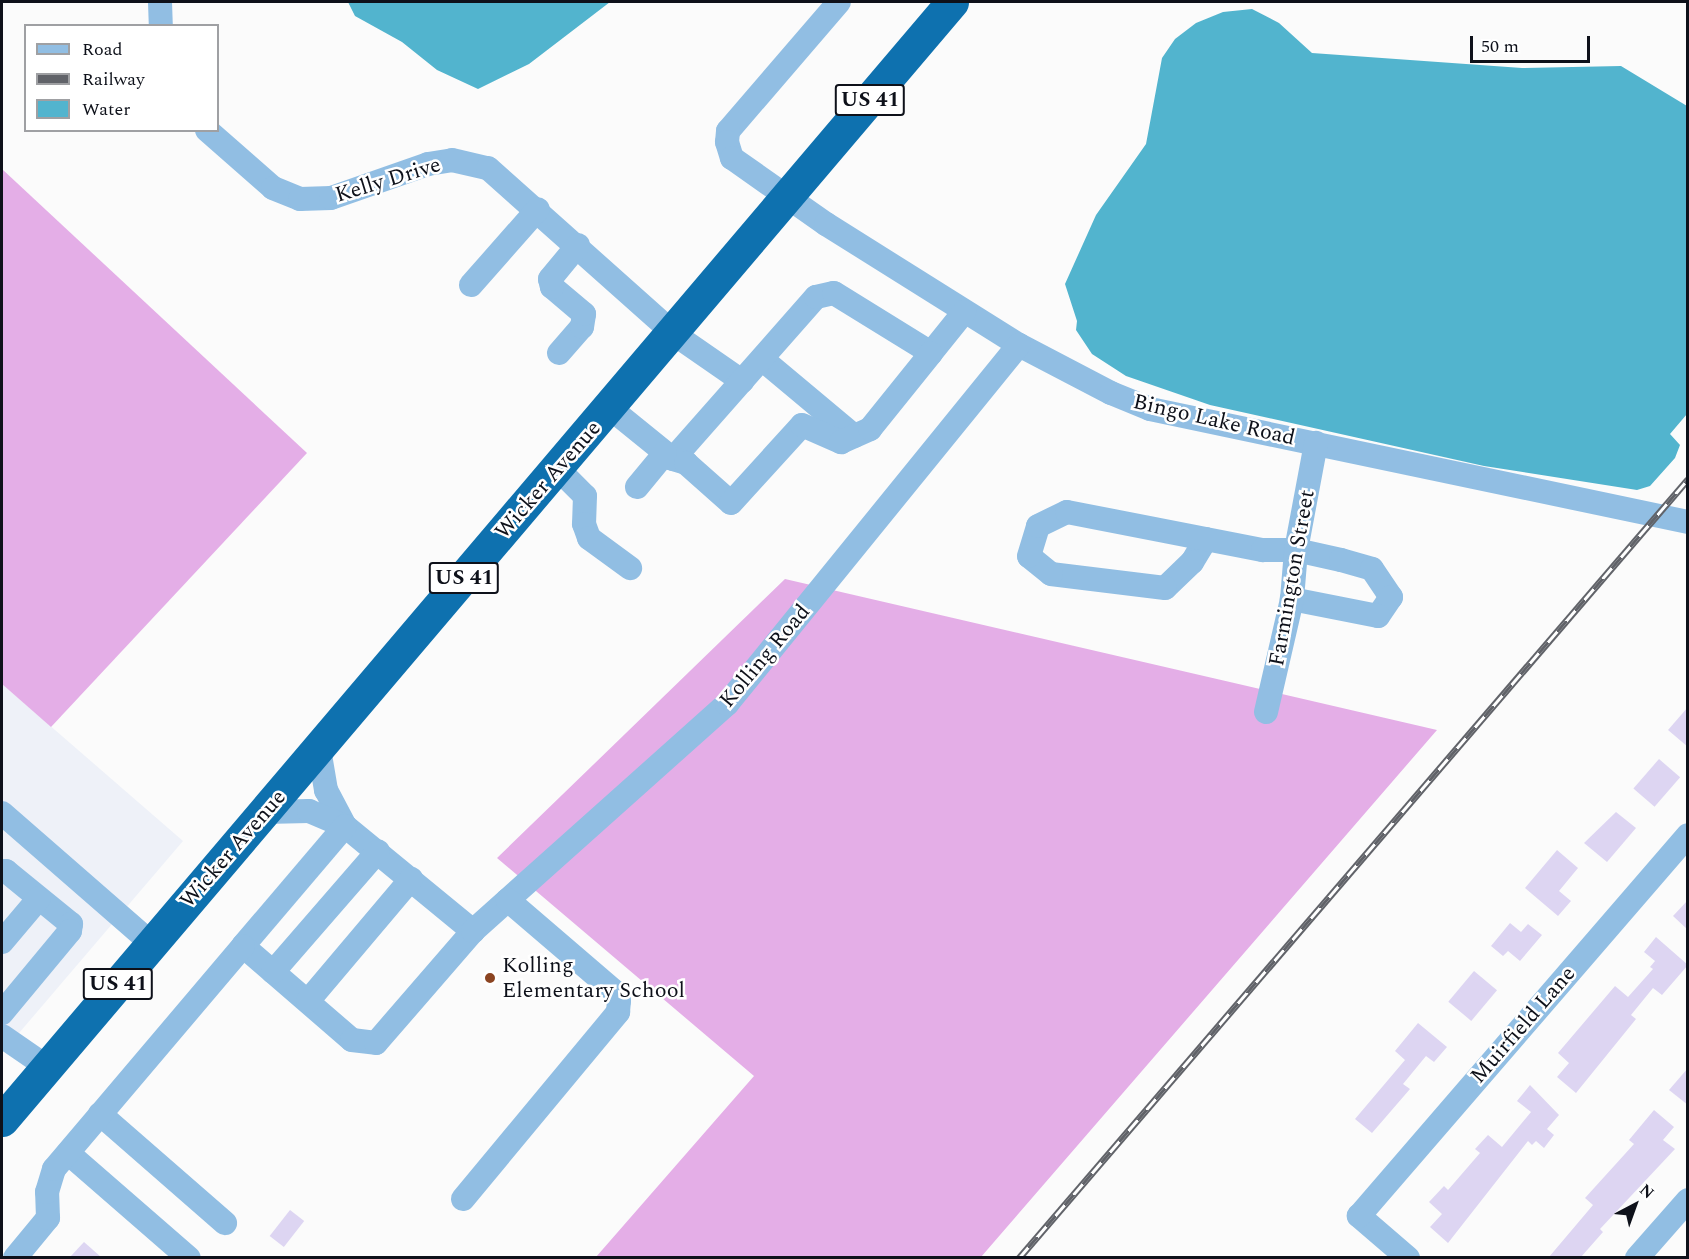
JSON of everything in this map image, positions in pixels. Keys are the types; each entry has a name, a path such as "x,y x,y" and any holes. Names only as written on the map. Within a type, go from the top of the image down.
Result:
{"highway":[{"name":"Wicker Avenue","path":"2,1120 674,334 952,2"}],"street":[{"path":"160,2 161,24"},
{"name":"Bingo Lake Road","path":"839,2 728,131 727,142 732,158 788,198 964,312 1019,345 1111,393 1150,409 1688,522"},
{"name":"Kelly Drive","path":"209,132 273,188 300,199 330,198 428,164 452,160 488,168 538,209 674,334 742,381"},
{"path":"471,285 538,209"},
{"path":"559,353 582,327 584,314 552,287 550,279 578,245"},
{"path":"637,487 742,381 816,297 834,293 931,353"},
{"path":"610,408 669,456 686,463 731,502 802,425 841,442 870,429 891,408 964,312"},
{"name":"Kolling Road","path":"308,1002 352,1040 376,1043 473,931 727,704 1019,345"},
{"path":"762,359 854,436"},
{"name":"Farmington Street","path":"1266,712 1292,599 1296,550 1316,443"},
{"path":"558,469 585,496 584,524 589,538 630,568"},
{"path":"1206,539 1192,562 1166,588 1051,574 1029,556 1038,526 1067,512 1263,550 1296,550 1372,569 1390,597 1378,616 1292,599"},
{"path":"319,748 326,790 345,826"},
{"path":"265,812 309,811 345,826 473,931"},
{"path":"2,813 152,944"},
{"path":"15,1257 48,1218 47,1192 54,1169 345,826"},
{"name":"Muirfield Lane","path":"1408,1257 1359,1216 1688,835"},
{"path":"273,972 378,851"},
{"path":"2,871 6,871 70,924 70,932 2,1013"},
{"path":"243,946 308,1002 411,879"},
{"path":"2,942 39,897"},
{"path":"463,1199 618,1012 619,1001 614,991 508,900"},
{"path":"2,1036 47,1067"},
{"path":"100,1114 225,1223"},
{"path":"68,1153 189,1257"},
{"path":"1637,1257 1688,1200"}],"shaded area":[{"path":"2,169 307,453 51,727 2,684"},
{"path":"785,579 1437,730 981,1257 596,1257 754,1076 497,858"},
{"path":"2,684 183,841 2,1053"}],"water":[{"path":"348,2 610,2 529,64 478,89 437,70 402,42 355,16"},
{"path":"1252,9 1279,23 1312,53 1522,68 1621,66 1687,106 1687,414 1670,434 1680,445 1675,458 1650,486 1637,490 1484,466 1210,405 1126,376 1092,354 1076,330 1077,321 1065,284 1096,215 1146,144 1162,58 1175,39 1196,23 1223,12"}],"building":[{"path":"1688,707 1688,747 1668,730"},
{"path":"1659,759 1680,777 1655,807 1633,788"},
{"path":"1616,812 1636,828 1607,862 1584,843"},
{"path":"1557,850 1578,868 1559,891 1571,901 1558,916 1525,888"},
{"path":"1688,900 1688,930 1673,916"},
{"path":"1510,923 1521,932 1528,924 1542,935 1520,961 1508,951 1503,956 1491,946"},
{"path":"1656,937 1688,965 1662,995 1653,988 1631,1015 1636,1019 1576,1093 1557,1077 1569,1063 1558,1053 1615,986 1628,997 1653,969 1650,967 1655,961 1644,952"},
{"path":"1474,971 1497,990 1471,1021 1448,1002"},
{"path":"1418,1023 1447,1047 1434,1062 1426,1056 1403,1084 1410,1089 1372,1133 1355,1119 1405,1060 1395,1051"},
{"path":"1688,1068 1688,1105 1669,1090"},
{"path":"1530,1085 1559,1115 1547,1129 1554,1135 1544,1148 1536,1141 1532,1145 1528,1141 1448,1243 1430,1227 1442,1214 1429,1202 1444,1186 1448,1190 1480,1153 1475,1149 1488,1135 1502,1147 1531,1112 1517,1101"},
{"path":"1654,1110 1674,1127 1663,1140 1675,1149 1600,1229 1603,1232 1581,1257 1549,1257 1593,1205 1585,1198 1634,1144 1629,1140"},
{"path":"290,1210 304,1221 284,1247 270,1236"},
{"path":"84,1242 101,1257 70,1257"}],"railway":[{"path":"1019,1258 1688,479"}],"place":[{"name":"Kolling Elementary School","path":"490,978"}]}
